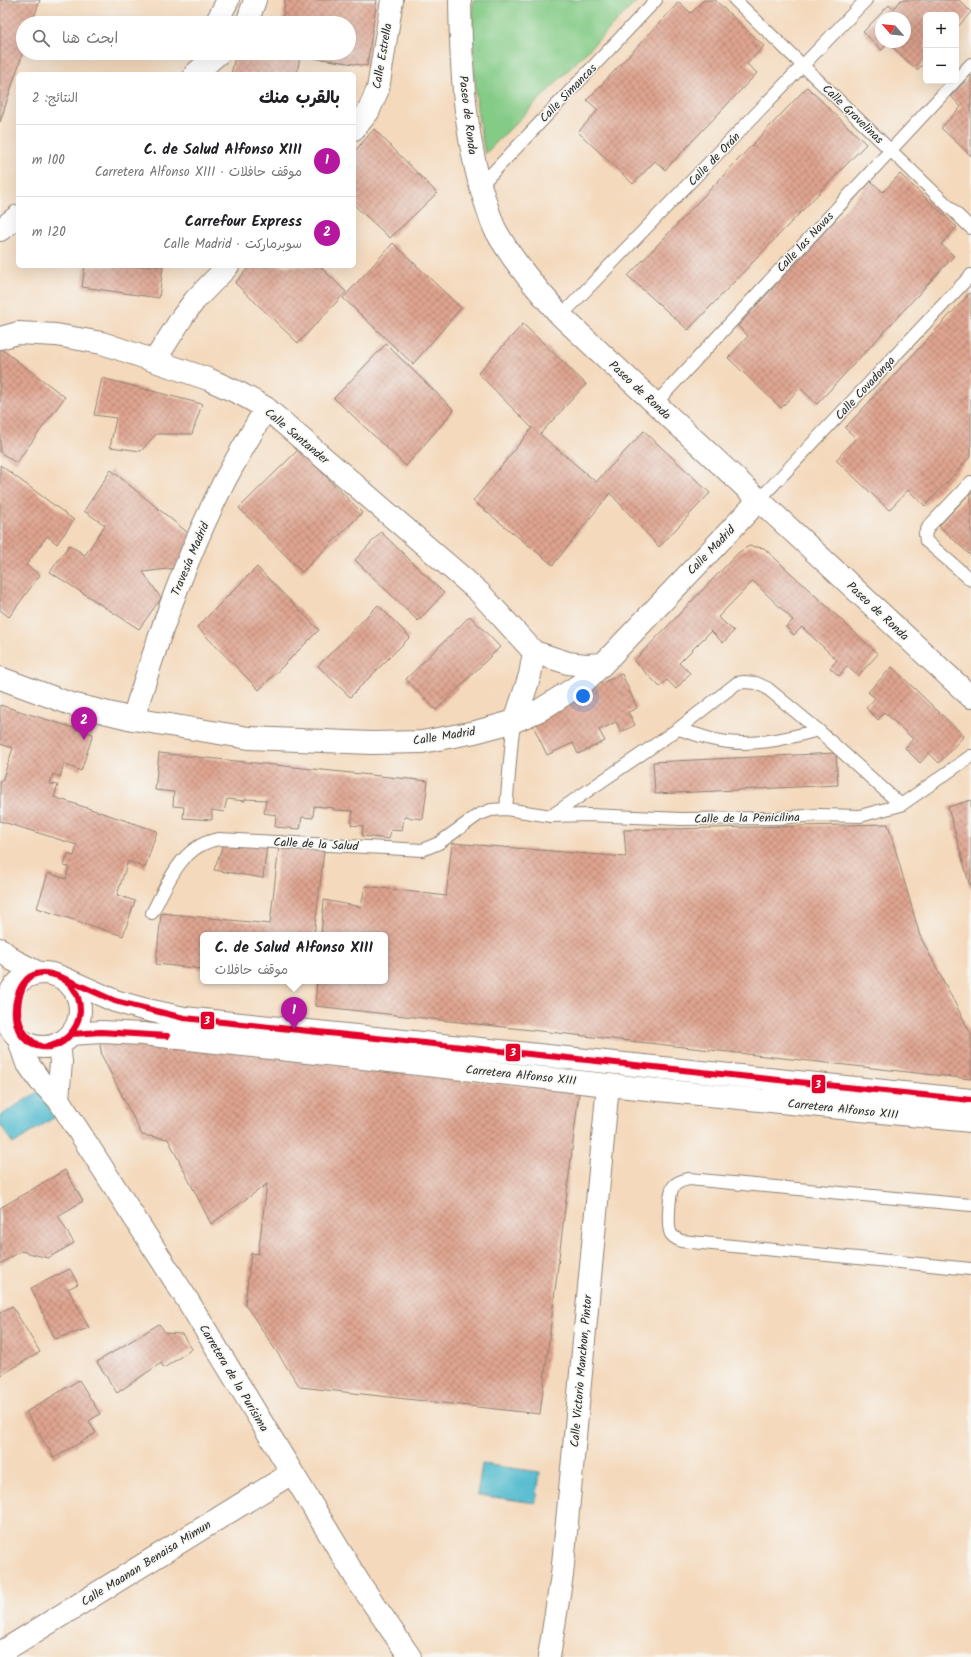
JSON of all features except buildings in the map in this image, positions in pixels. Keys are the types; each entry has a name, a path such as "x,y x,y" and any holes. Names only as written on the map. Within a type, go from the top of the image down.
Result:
{"street":[{"path":"220,16 228,0"},
{"path":"249,16 255,0"},
{"name":"Calle Estrella","path":"356,127 368,112 378,89 387,40 392,0"},
{"name":"Paseo de Ronda","path":"460,0 464,90 473,154 480,186 495,228 522,272 561,316 971,697"},
{"path":"188,72 195,60"},
{"path":"197,72 211,60"},
{"path":"0,230 16,218"},
{"path":"156,360 183,316 195,300 226,268"},
{"name":"Calle Santander","path":"0,338 18,333 56,335 102,343 208,378 241,394 266,408 478,592 534,652 568,664 603,664"},
{"name":"Travesía Madrid","path":"133,719 155,647 202,530 226,480 266,408"},
{"name":"Calle Madrid","path":"0,678 71,704 133,719 249,738 372,743 422,742 475,732 515,721 540,710 584,682 603,664 759,500"},
{"path":"515,721 528,681 534,652"},
{"path":"0,949 14,960 39,973"},
{"path":"39,973 51,973 61,977 74,988 77,993 80,1004 80,1015 77,1025 65,1039 49,1047 27,1043 7,1011 12,990 19,981 39,973"},
{"name":"Carretera Alfonso XIII","path":"61,977 115,1001 184,1018 971,1100"},
{"name":"Carretera de la Purísima","path":"7,1011 26,1061 40,1082 58,1099 188,1301 358,1581 410,1657"},
{"name":"Carretera Alfonso XIII","path":"65,1039 101,1032 144,1034 608,1085 971,1122"},
{"path":"58,1099 61,1062 65,1039"},
{"name":"Calle Victorio Manchon, Pintor","path":"549,1657 562,1575 608,1085"},
{"name":"Calle Maanan Benaisa Mimun","path":"0,1653 292,1473"}],"lane":[{"name":"Calle Simancas","path":"480,186 656,0"},
{"name":"Calle Gravelinas","path":"735,0 971,228"},
{"name":"Calle de Orán","path":"561,316 804,66 866,0"},
{"name":"Calle las Navas","path":"959,76 971,64"},
{"name":"Calle las Navas","path":"655,404 951,84"},
{"name":"Calle Covadonga","path":"759,500 971,275"},
{"path":"971,482 929,526 925,534 926,541 971,580"},
{"path":"551,816 678,729 736,683 744,682 756,683 767,688 818,730 900,805"},
{"path":"506,809 512,738 515,721"},
{"path":"678,729 712,739 748,743 783,740 818,730"},
{"name":"Calle de la Penicilina","path":"506,809 551,816 589,815 681,819 777,818 819,815 860,816 900,805 971,756"},
{"name":"Calle de la Salud","path":"152,913 178,866 197,846 208,841 219,839 422,850 439,843 478,815 491,810 506,809"},
{"path":"971,1205 689,1179 682,1180 673,1187 671,1194 669,1227 672,1235 681,1241 971,1268"}],"green space":[{"path":"473,0 638,0 485,154 477,110 472,30"}],"water":[{"path":"39,1091 55,1117 13,1144 0,1124 0,1116"},
{"path":"482,1464 540,1472 536,1503 477,1495"}],"transit line":[{"name":"3","path":"27,979 35,974 44,973 57,976 68,982 76,992 80,1011"},
{"name":"3","path":"61,977 115,1001 184,1018 971,1100"},
{"name":"3","path":"27,979 22,988 18,1008 19,1017 21,1026 26,1034 42,1047"},
{"name":"3","path":"27,979 21,987 17,997 15,1019 23,1038 31,1044 42,1047"},
{"name":"3","path":"42,1047 57,1044 68,1036 76,1025 80,1011"},
{"name":"3","path":"42,1047 50,1047 63,1042 73,1032 79,1018 80,1011"},
{"name":"3","path":"71,1034 101,1032 167,1036"}],"place":[{"name":"Carrefour Express","path":"84,740"},
{"name":"C. de Salud Alfonso XIII","path":"294,1030"}]}
